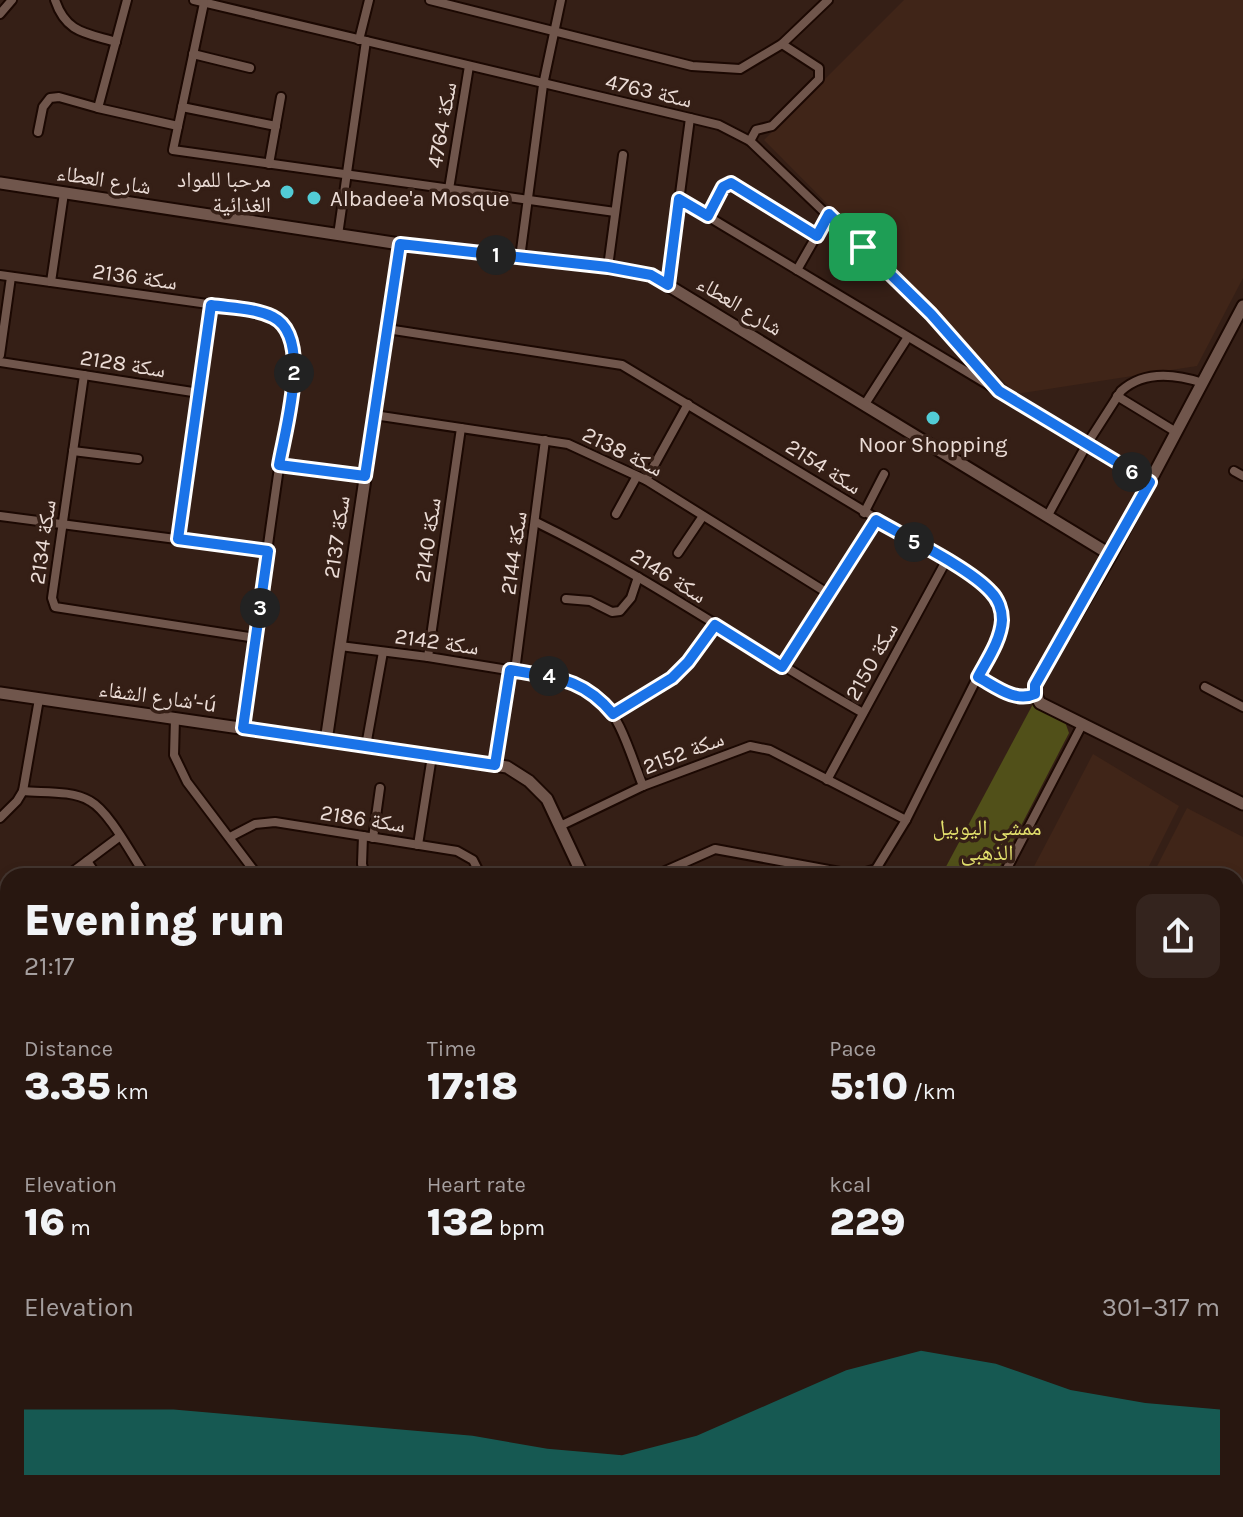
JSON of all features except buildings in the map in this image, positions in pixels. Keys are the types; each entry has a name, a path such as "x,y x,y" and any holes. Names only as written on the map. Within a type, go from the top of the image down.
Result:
{"street":[{"path":"0,14 12,0"},
{"path":"55,0 58,12 76,31 116,42"},
{"path":"98,108 127,0"},
{"name":"سكة 4763","path":"194,0 719,125 750,141 829,214 931,314 999,391"},
{"path":"338,235 369,0"},
{"path":"430,0 692,66 740,69 782,44 828,0"},
{"path":"469,11 471,0"},
{"path":"520,258 543,85 561,0"},
{"path":"204,3 173,150 615,212"},
{"path":"750,141 756,130 772,126 819,79 819,68 782,44"},
{"path":"193,54 250,68"},
{"name":"سكة 4764","path":"449,189 469,66"},
{"path":"38,132 43,107 50,98 59,97 178,126"},
{"path":"269,164 281,97"},
{"path":"182,107 276,126"},
{"path":"668,285 690,118"},
{"path":"608,267 623,155"},
{"name":"شارع العطاء","path":"0,183 400,244 608,267 651,275 1111,555"},
{"path":"708,216 723,187 731,183 817,236"},
{"path":"51,282 64,193"},
{"path":"679,199 1150,482"},
{"path":"797,270 829,214"},
{"name":"سكة 2137","path":"326,741 400,244"},
{"name":"سكة 2136","path":"0,275 258,311 276,318 287,330 294,346 294,382 279,465 243,728"},
{"path":"0,355 11,277"},
{"path":"178,539 211,305"},
{"path":"1243,306 1111,555 1035,685 1035,694 1040,703 1243,804"},
{"name":"سكة 2154","path":"387,329 622,365 975,578 991,592 1000,604 1002,620 999,634 906,820 877,868"},
{"path":"865,404 908,337"},
{"name":"سكة 2128","path":"0,362 199,393"},
{"name":"سكة 2134","path":"84,375 52,598 55,607 256,638"},
{"path":"1048,515 1087,444 1127,385 1137,380 1179,375 1203,383"},
{"path":"1117,396 1176,432"},
{"path":"616,514 688,404"},
{"name":"سكة 2138","path":"374,415 568,444 642,478 829,594"},
{"name":"سكة 2140","path":"428,657 461,428"},
{"name":"سكة 2144","path":"495,765 536,522 545,440"},
{"path":"73,451 138,459"},
{"path":"279,465 365,476"},
{"path":"1234,471 1243,476"},
{"path":"864,513 884,474"},
{"path":"0,516 268,551"},
{"path":"678,553 703,516"},
{"path":"782,667 876,520"},
{"name":"سكة 2146","path":"536,522 595,551 782,667 863,713"},
{"name":"سكة 2150","path":"827,780 946,561"},
{"path":"566,599 590,601 612,612 620,611 631,598 638,577"},
{"path":"613,714 672,678 715,625"},
{"name":"سكة 2142","path":"340,646 563,679 597,695 613,714 643,786"},
{"path":"366,746 383,652"},
{"path":"978,677 1016,697 1027,698 1035,694"},
{"path":"1205,687 1243,707"},
{"name":"شارع الشفاء'-ú","path":"0,693 507,767 529,781 547,799 579,868"},
{"path":"0,818 23,791 39,699"},
{"path":"175,718 174,755 187,782 252,868"},
{"path":"1007,868 1083,723"},
{"name":"سكة 2152","path":"560,826 643,786 750,746 770,750 906,820"},
{"path":"418,845 432,756"},
{"path":"363,868 380,788"},
{"path":"23,791 76,796 91,801 107,815 140,868"},
{"name":"سكة 2186","path":"230,837 255,824 270,821 466,854 477,868"},
{"path":"78,868 119,837"},
{"name":"سكة 2154","path":"672,868 715,849 818,868"},
{"path":"87,861 92,868"}],"shaded area":[{"path":"904,0 1243,0 1243,278 1197,366 1016,394 764,140"},
{"path":"1093,754 1179,806 1148,868 1033,868"},
{"path":"1187,808 1243,837 1243,868 1156,868"}],"green space":[{"name":"ممشى اليوبيل الذهبي","path":"1033,704 1064,719 1069,733 999,868 945,868"}],"place":[{"name":"مرحبا للمواد الغذائية","path":"287,192"},
{"name":"Albadee'a Mosque","path":"314,198"},
{"name":"Noor Shopping","path":"933,418"}],"route":[{"path":"731,183 817,236 829,214 863,247 931,314 999,391 1150,482 1035,685 1035,694 1027,698 1016,697 978,677 999,634 1002,620 1000,604 991,592 975,578 876,520 782,667 715,625 672,678 613,714 597,695 582,687 563,679 510,670 495,765 243,728 268,551 178,539 211,305 258,311 276,318 287,330 294,346 294,382 279,465 365,476 400,244 608,267 651,275 668,285 679,199 708,216 723,187 731,183"}]}
